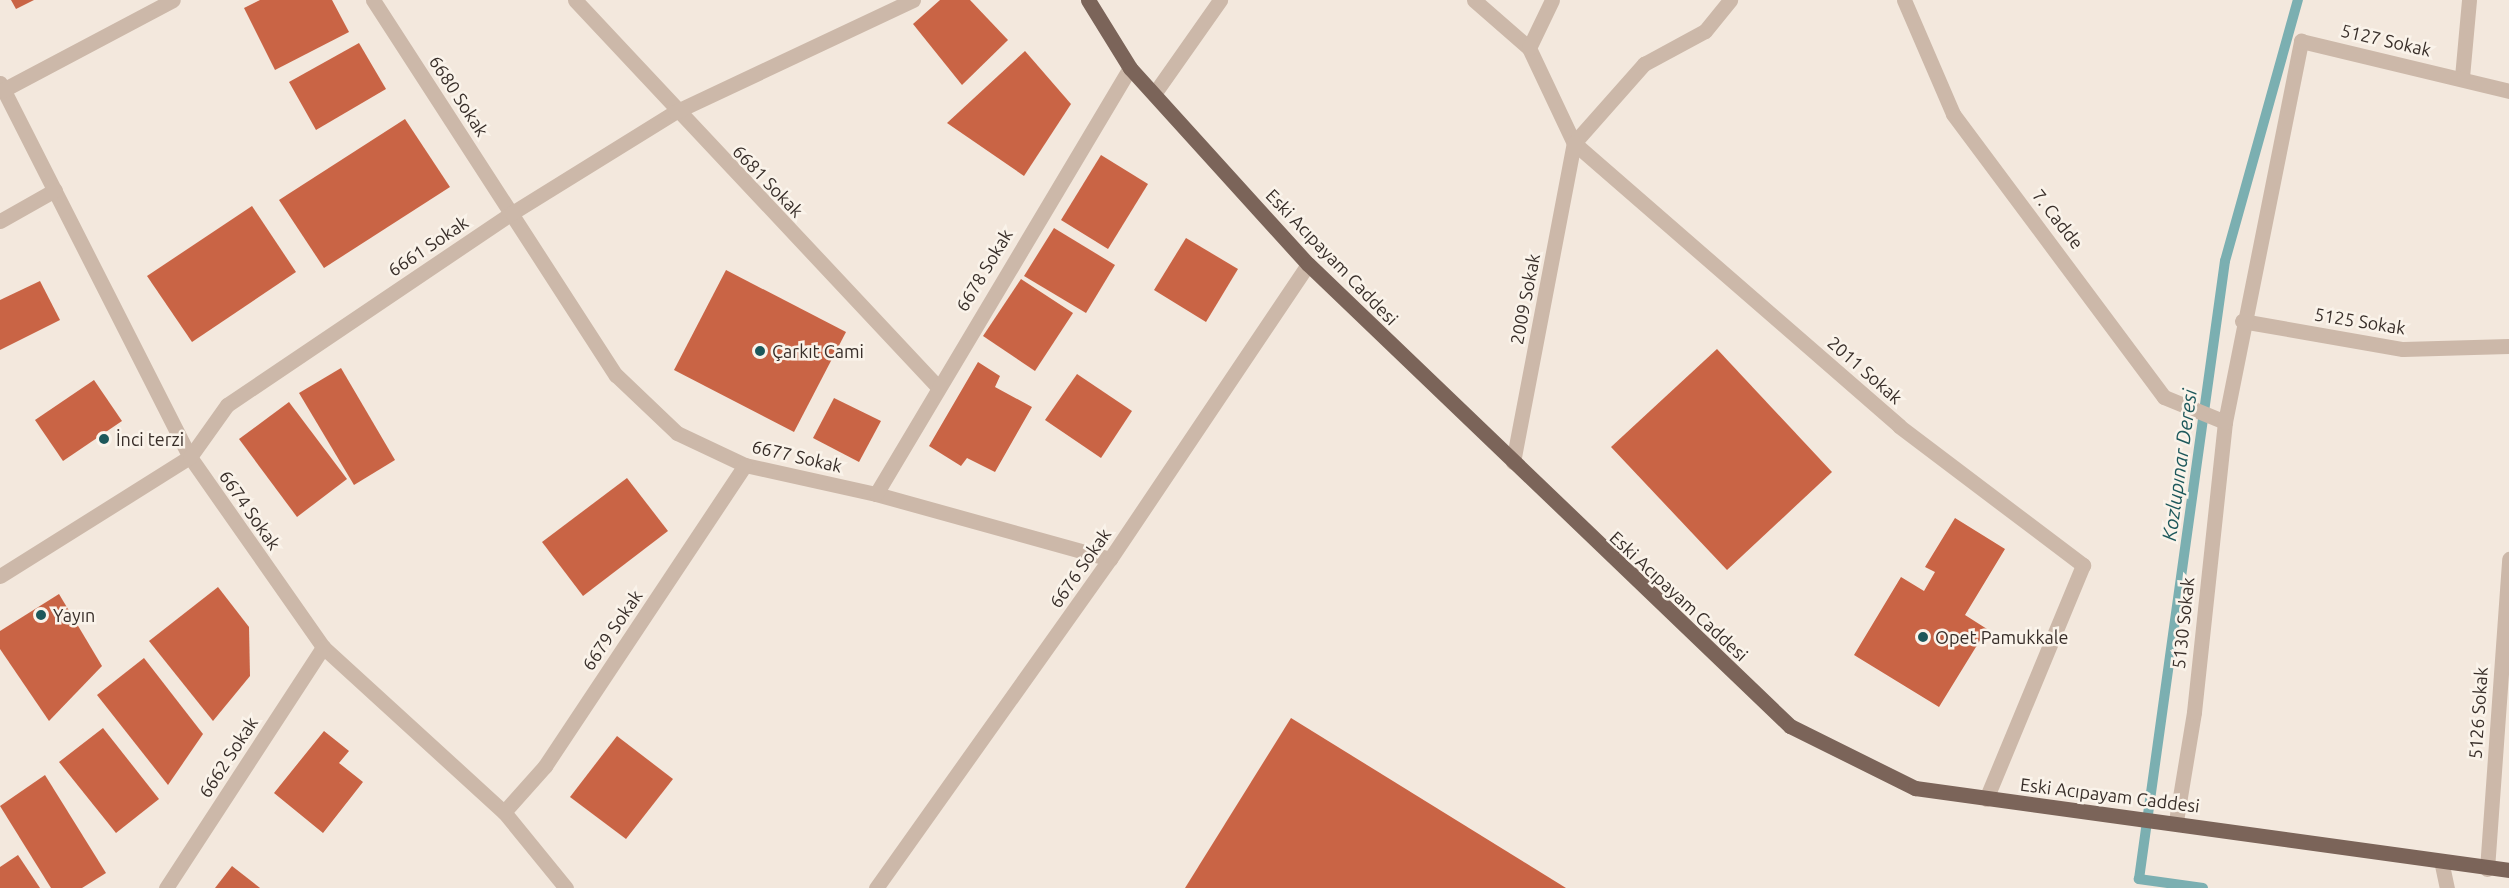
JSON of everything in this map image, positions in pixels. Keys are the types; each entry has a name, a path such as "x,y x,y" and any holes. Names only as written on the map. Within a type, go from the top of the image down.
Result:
{"main road":[{"name":"Eski Acıpayam Caddesi","path":"1088,0 1130,68 1308,264 1790,726 1915,788 1986,799 2170,820 2442,865 2509,870"}],"street":[{"path":"2,86 173,0"},
{"name":"6680 Sokak","path":"373,0 512,213"},
{"name":"6681 Sokak","path":"574,0 675,112 937,386"},
{"name":"6661 Sokak","path":"0,576 190,457 228,405 512,213 675,112 913,0"},
{"path":"1154,94 1220,0"},
{"name":"2011 Sokak","path":"1474,0 1529,48 1574,143 1899,426 2083,565 1986,799"},
{"path":"1529,48 1552,0"},
{"path":"1574,143 1644,64 1705,31 1730,0"},
{"name":"7. Cadde","path":"1905,0 1953,114 2164,398 2225,422"},
{"path":"2469,0 2462,77 2509,92"},
{"name":"5127 Sokak","path":"2301,41 2462,77"},
{"name":"5130 Sokak","path":"2170,820 2194,712 2225,422 2242,321 2301,41"},
{"name":"6678 Sokak","path":"876,494 937,386 1130,68"},
{"name":"6674 Sokak","path":"2,86 190,457 323,648 504,812 566,888"},
{"name":"2009 Sokak","path":"1513,462 1574,143"},
{"path":"0,221 55,190"},
{"name":"6677 Sokak","path":"512,213 616,375 677,433 745,465 876,494 1110,559"},
{"name":"6676 Sokak","path":"876,888 1110,559 1308,264"},
{"name":"5125 Sokak","path":"2242,321 2403,349 2509,346"},
{"name":"6679 Sokak","path":"504,812 545,766 745,465"},
{"name":"5126 Sokak","path":"2487,869 2509,559"},
{"name":"6662 Sokak","path":"166,888 323,648"},
{"path":"2442,865 2447,888"}],"building":[{"path":"11,0 34,0 16,9"},
{"path":"260,0 332,0 349,32 275,70 244,8"},
{"path":"940,0 970,0 1008,40 962,85 913,24"},
{"path":"359,43 386,89 316,130 289,82"},
{"path":"1025,51 1071,104 1024,176 947,123"},
{"path":"405,119 450,187 324,268 279,200"},
{"path":"1101,155 1148,184 1108,249 1061,220"},
{"path":"252,206 296,272 192,342 147,276"},
{"path":"1054,228 1115,265 1086,313 1024,276"},
{"path":"1186,238 1238,269 1206,322 1154,290"},
{"name":"Çarkıt Cami","path":"726,270 846,332 794,432 674,370"},
{"path":"1021,279 1073,313 1035,371 983,336"},
{"path":"40,281 60,320 0,350 0,300"},
{"path":"1717,349 1832,472 1727,570 1611,447"},
{"path":"978,362 1000,376 995,387 1032,407 995,472 967,458 961,466 929,446"},
{"path":"341,368 395,460 354,485 299,393"},
{"path":"1077,374 1132,411 1101,458 1045,420"},
{"path":"94,380 122,421 63,461 35,420"},
{"path":"834,398 881,421 859,462 813,438"},
{"path":"289,402 347,479 297,517 239,439"},
{"path":"627,478 668,531 583,596 542,542"},
{"path":"1955,518 2005,549 1965,615 1987,629 1939,707 1854,655 1901,577 1924,591 1935,572 1925,567"},
{"path":"218,587 249,627 250,676 213,721 149,641"},
{"path":"59,594 102,666 49,721 0,649 0,631"},
{"path":"144,658 203,734 168,785 97,695"},
{"path":"1291,718 1566,888 1185,888"},
{"path":"103,728 159,799 116,833 59,762"},
{"path":"324,731 349,751 339,763 363,782 323,833 274,793"},
{"path":"617,736 673,779 626,839 570,797"},
{"path":"45,775 106,873 82,888 51,888 0,806"},
{"path":"18,855 40,888 0,888 0,867"},
{"path":"232,866 260,888 215,888"}],"waterway":[{"name":"Kozlupınar Deresi","path":"2203,888 2139,879 2225,261 2298,0"}],"place":[{"name":"Çarkıt Cami","path":"760,351"},
{"name":"İnci terzi","path":"104,439"},
{"name":"Yayın","path":"41,615"},
{"name":"Opet Pamukkale","path":"1923,637"}]}
